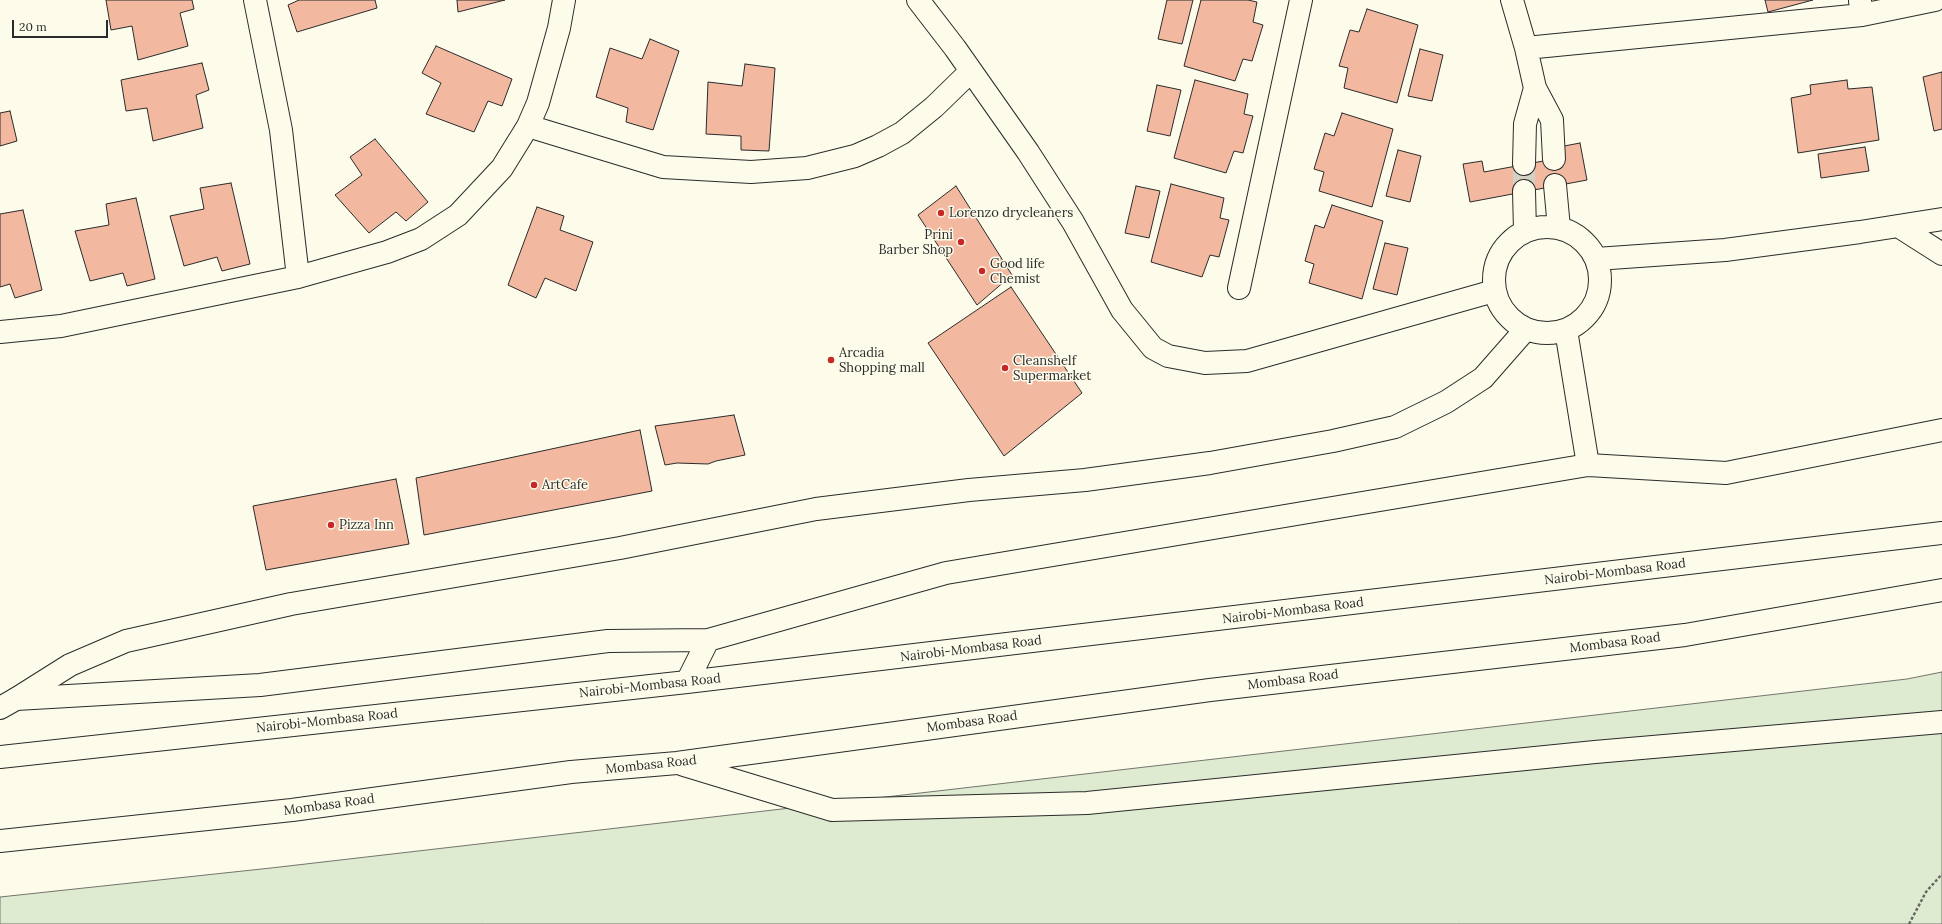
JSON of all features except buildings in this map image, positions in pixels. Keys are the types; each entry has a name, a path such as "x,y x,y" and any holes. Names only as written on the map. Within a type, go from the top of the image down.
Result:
{"main road":[{"path":"255,0 281,130 298,277"},
{"path":"0,332 61,326 298,277 387,252 421,238 458,215 502,168 528,126 538,103 559,28 564,0"},
{"path":"918,0 1028,152 1065,209 1122,310 1153,348 1168,356 1204,363 1247,361 1494,291"},
{"path":"1239,288 1301,0"},
{"path":"1512,0 1526,48 1535,88 1552,120 1554,159"},
{"path":"1526,48 1860,7 1935,0"},
{"path":"528,126 663,167 750,172 807,168 855,156 902,133 934,107 971,72"},
{"path":"1524,164 1525,124 1535,88"},
{"path":"1555,185 1559,228"},
{"path":"1524,191 1525,231"},
{"path":"1596,259 1725,250 1942,219"},
{"path":"1898,226 1942,254"},
{"path":"1542,227 1559,228 1579,237 1588,245 1596,259 1600,276 1599,292 1593,308 1582,321 1566,330 1548,334 1526,329 1514,322 1501,308 1494,291 1494,273 1500,255 1511,241 1525,231 1542,227"},
{"path":"8,703 70,665 126,641 291,604 620,548 816,509 969,490 1085,480 1210,463 1333,441 1395,427 1446,402 1483,378 1526,329"},
{"path":"1566,330 1588,465"},
{"path":"8,703 260,685 608,641 708,640 946,573 1588,465 1726,473 1942,430"},
{"name":"Nairobi-Mombasa Road","path":"0,757 688,682 1942,533"},
{"name":"Mombasa Road","path":"0,841 292,810 571,772 677,763 1210,690 1685,635 1942,590"},
{"path":"688,682 708,640"},
{"path":"677,763 832,810 1079,803 1595,752 1942,722"}],"path":[{"path":"1909,924 1926,892 1942,874"}],"green space":[{"path":"1942,672 1942,924 0,924 0,897 271,868 1907,679"}],"tunnel":[{"path":"1524,164 1524,191"}],"place":[{"name":"Lorenzo drycleaners","path":"941,213"},
{"name":"Prini Barber Shop","path":"961,242"},
{"name":"Good life Chemist","path":"982,271"},
{"name":"Arcadia Shopping mall","path":"831,360"},
{"name":"Cleanshelf Supermarket","path":"1005,368"},
{"name":"ArtCafe","path":"534,485"},
{"name":"Pizza Inn","path":"331,525"}]}
